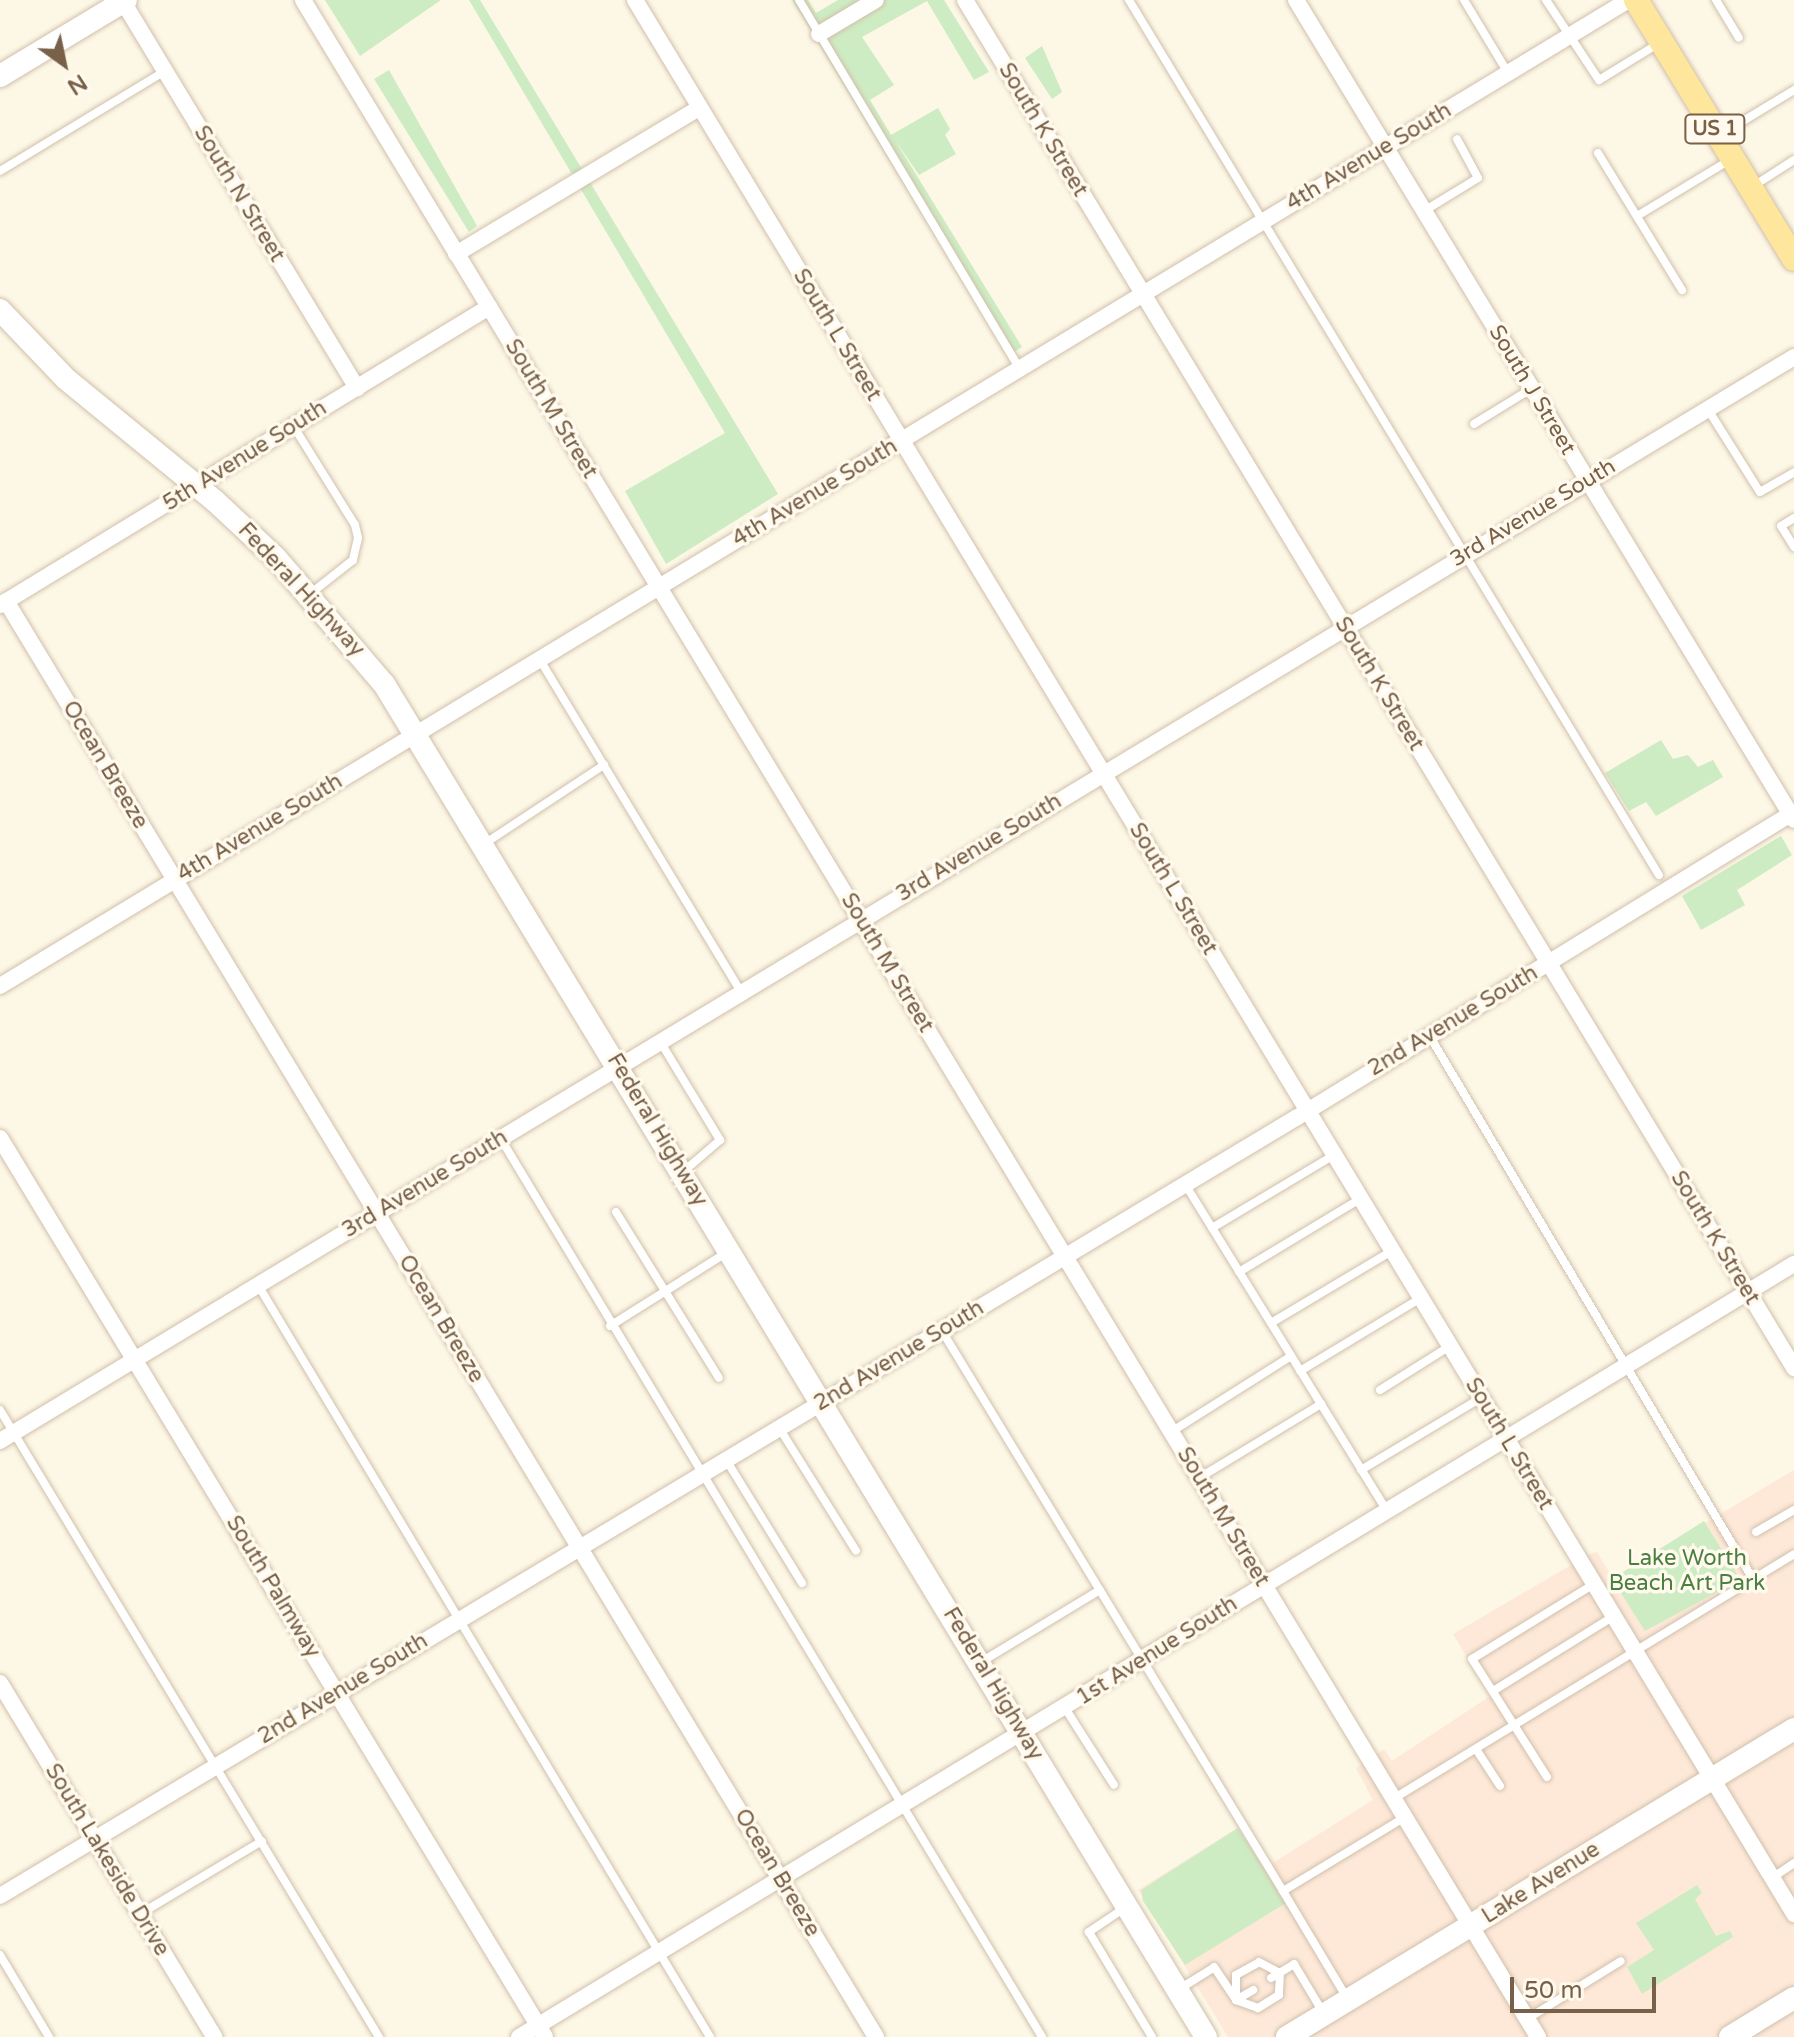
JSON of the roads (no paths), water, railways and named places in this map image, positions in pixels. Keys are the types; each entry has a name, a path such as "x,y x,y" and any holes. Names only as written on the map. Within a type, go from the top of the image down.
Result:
{"main road":[{"name":"US 1","path":"1636,0 1794,259"},
{"path":"0,76 124,1"},
{"name":"Federal Highway","path":"0,310 66,379 197,487 310,594 351,640 417,734 1206,2037"},
{"name":"Lake Avenue","path":"1287,2037 1794,1729"},
{"path":"1730,2037 1794,1998"}],"street":[{"name":"South M Street","path":"303,0 1538,2037"},
{"name":"South L Street","path":"635,0 1794,1914"},
{"path":"819,34 876,0"},
{"name":"South K Street","path":"965,0 1794,1368"},
{"name":"South J Street","path":"1296,0 1793,815"},
{"name":"4th Avenue South","path":"0,986 1629,0"},
{"name":"South N Street","path":"124,1 357,388"},
{"path":"456,254 699,108"},
{"name":"5th Avenue South","path":"3,603 489,307"},
{"name":"3rd Avenue South","path":"7,1437 1588,482 1706,407 1794,357"},
{"name":"Ocean Breeze","path":"3,603 175,880 876,2037"},
{"name":"2nd Avenue South","path":"0,1896 699,1473 942,1331 1793,815"},
{"name":"South Palmway","path":"0,1138 542,2031"},
{"name":"1st Avenue South","path":"519,2037 542,2031 659,1951 1024,1734 1794,1264"},
{"name":"South Lakeside Drive","path":"0,1683 214,2037"}],"lane":[{"path":"799,0 1020,369"},
{"path":"1129,0 1265,219 1659,875"},
{"path":"1464,0 1508,73"},
{"path":"1546,0 1599,80 1661,42"},
{"path":"1716,0 1739,38"},
{"path":"0,171 165,71"},
{"path":"1719,136 1794,90"},
{"path":"1423,211 1478,178 1457,139"},
{"path":"1598,153 1682,290"},
{"path":"1637,216 1733,158"},
{"path":"1750,188 1794,160"},
{"path":"1474,424 1531,389"},
{"path":"1706,407 1760,492 1794,472"},
{"path":"294,427 355,525 358,538 353,560 310,594"},
{"path":"1794,518 1781,526 1794,547"},
{"path":"540,659 742,993"},
{"path":"484,845 604,765"},
{"path":"1429,1035 1753,1579"},
{"path":"661,1043 720,1140 683,1172"},
{"path":"501,1139 610,1326 904,1805 1042,2037"},
{"path":"1212,1228 1334,1155"},
{"path":"1185,1184 1387,1511"},
{"path":"1239,1272 1360,1199"},
{"path":"616,1212 719,1378"},
{"path":"610,1326 730,1250"},
{"path":"1271,1323 1392,1251"},
{"path":"258,1285 710,2037"},
{"path":"1300,1371 1421,1298"},
{"path":"942,1331 1348,2000"},
{"path":"1380,1390 1450,1346"},
{"path":"1171,1432 1291,1356"},
{"path":"1361,1470 1481,1398"},
{"path":"1199,1478 1321,1404"},
{"path":"0,1410 7,1437 202,1751 218,1764 379,2037"},
{"path":"778,1426 856,1551"},
{"path":"725,1458 802,1583"},
{"path":"1756,1532 1794,1510"},
{"path":"1393,1799 1794,1554"},
{"path":"1547,1777 1472,1659 1594,1584"},
{"path":"980,1662 1100,1590"},
{"path":"1493,1691 1614,1616"},
{"path":"1065,1708 1114,1785"},
{"path":"1476,1749 1500,1786"},
{"path":"1283,1891 1405,1817"},
{"path":"140,1914 262,1841"},
{"path":"1772,1878 1794,1863"},
{"path":"1127,1906 1089,1932 1152,2037"},
{"path":"0,1955 49,2037"},
{"path":"1527,2019 1621,1961"},
{"path":"1236,2000 1236,1975 1259,1962 1280,1973"},
{"path":"1271,1978 1294,1964 1324,2015"},
{"path":"1178,1990 1214,1967 1236,2000 1258,2008 1279,1995 1280,1973"},
{"path":"1236,2000 1253,1990"}],"park label":[{"name":"Lake Worth Beach Art Park","path":"1687,1570"}]}
